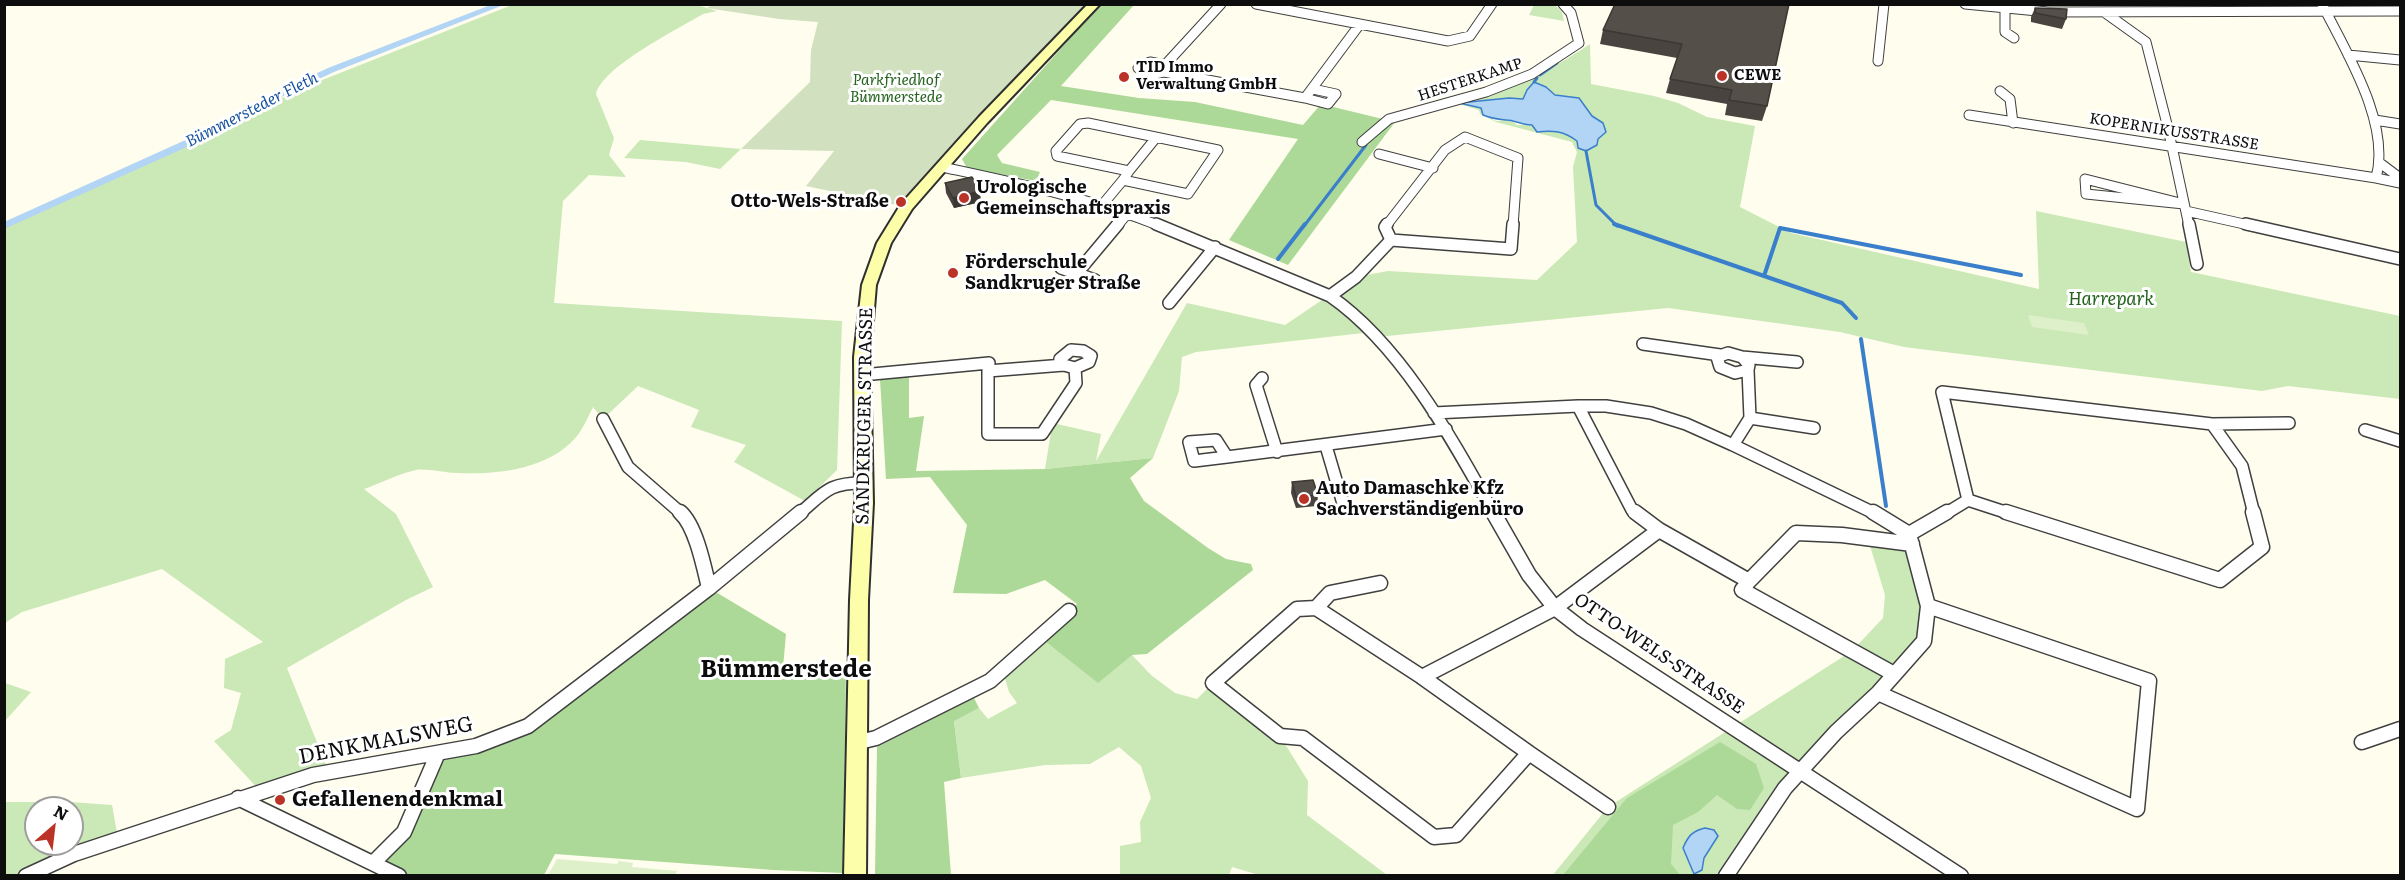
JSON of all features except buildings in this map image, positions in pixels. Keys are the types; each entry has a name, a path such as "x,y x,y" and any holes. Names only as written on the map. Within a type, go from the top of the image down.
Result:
{"street":[{"name":"SANDKRUGER STRASSE","path":"855,876 855,743 863,483 862,375 868,285 884,243 906,207 984,120 1095,4"},
{"path":"1221,4 1164,69 1232,87 1246,86 1328,104 1336,94 1313,89"},
{"path":"1256,4 1448,41 1463,39 1475,32 1492,4"},
{"name":"HESTERKAMP","path":"1362,142 1389,119 1486,92 1532,74 1579,43 1571,13 1563,4"},
{"path":"1878,61 1884,4"},
{"path":"1965,4 2048,12 2325,8 2400,11"},
{"path":"2040,4 2048,12"},
{"path":"2178,4 2186,11"},
{"path":"2325,8 2348,54 2375,120 2380,163 2376,178"},
{"path":"2005,9 2005,32 2014,38"},
{"path":"2104,12 2146,42 2172,146 2197,264"},
{"path":"1305,98 1360,24"},
{"path":"2348,54 2400,60"},
{"path":"2000,92 2010,99 2013,123"},
{"name":"KOPERNIKUSSTRASSE","path":"1969,115 2400,183"},
{"path":"2375,120 2400,124"},
{"path":"1123,180 1188,194 1218,150 1155,139 1144,134 1088,123 1080,124 1056,152 1057,156 1129,171"},
{"path":"1465,137 1518,158 1511,249 1391,240 1385,227 1445,150 1465,137"},
{"path":"1103,204 1155,139"},
{"path":"1379,154 1433,168"},
{"path":"2380,163 2400,178"},
{"name":"OTTO-WELS-STRASSE","path":"942,167 1103,204 1215,247 1330,297 1355,313 1398,363 1446,429 1529,575 1555,608 1582,629 1961,876"},
{"path":"2185,207 2086,194 2085,180 2185,207 2400,259"},
{"path":"1077,273 1128,213"},
{"path":"1330,297 1356,277 1391,240"},
{"path":"1169,303 1215,247"},
{"path":"1061,268 1095,280"},
{"path":"1643,344 1720,355 1733,353 1749,362 1750,418 1733,445"},
{"path":"1720,355 1716,360 1717,364 1724,370 1740,373 1748,370"},
{"path":"1742,357 1797,362"},
{"path":"862,375 988,363 988,372 988,434 1042,434 1076,383 1069,367 988,372"},
{"path":"1262,378 1256,386 1277,452"},
{"path":"1968,500 1942,392 2212,424 2289,423"},
{"path":"1434,413 1578,406 1606,406 1651,413 1686,424 1865,507 1911,539 1928,606 1924,641 1878,693 1836,732 1785,788 1726,876"},
{"path":"1578,406 1632,510 1659,530 1749,581"},
{"path":"1750,418 1814,428"},
{"path":"603,419 628,467 686,516 700,553 709,588"},
{"path":"1968,500 2220,580 2262,547 2242,466 2212,424"},
{"path":"1227,457 1446,429"},
{"path":"2365,430 2400,441"},
{"path":"1326,446 1344,507"},
{"name":"DENKMALSWEG","path":"26,876 74,854 313,775 476,746 528,726 709,588 830,488 840,483 863,483"},
{"path":"1894,674 1742,590 1796,533 1911,539 1968,500"},
{"path":"1422,677 1555,608 1659,530"},
{"path":"1316,608 1330,593 1380,583"},
{"path":"1878,693 2137,809 2149,681 1928,606"},
{"path":"1529,753 1456,835 1434,837 1303,738 1280,736 1213,683 1297,609 1316,608 1422,677 1608,807"},
{"path":"855,743 876,738 990,681 1069,611"},
{"path":"2362,742 2400,729"},
{"path":"374,862 404,832 438,753"},
{"path":"238,798 399,876"}],"green space":[{"name":"Parkfriedhof Bümmerstede","path":"714,4 1095,5 906,207 806,186 834,151 741,149 810,82 811,50 818,22 779,19 707,8"},
{"path":"512,5 697,5 717,11 703,14 642,50 601,83 596,94 614,138 609,155 626,177 589,175 563,201 554,303 842,321 837,470 805,501 734,462 746,445 691,427 699,410 638,386 603,419 593,407 580,432 569,444 540,462 490,473 416,470 364,489 396,514 433,587 287,668 329,772 260,791 214,741 231,730 241,693 224,688 225,659 263,642 162,569 22,612 5,623 4,226 221,131 297,90"},
{"path":"1100,5 1134,5 1061,86 1139,98 1195,102 1303,125 1321,104 1395,122 1288,265 1229,240 1298,139 1051,100 997,155 1002,163 1040,172 1036,181 967,168 962,159"},
{"path":"1534,5 1555,5 1562,12 1564,21 1529,15"},
{"name":"Harrepark","path":"1590,44 1591,84 1654,96 1678,103 1707,117 1755,126 1740,207 1791,233 2039,289 2036,211 2186,242 2191,272 2400,316 2400,399 2288,386 2262,391 1904,347 1840,332 1668,308 1377,337 1372,332 1196,352 1182,357 1179,391 1153,458 1045,469 1051,432 1057,424 1101,434 1096,461 1187,303 1285,325 1356,277 1388,271 1537,280 1577,242 1573,167 1577,152 1572,142 1496,122 1480,114 1479,110 1456,103 1526,80","holes":["1546,87 1555,95 1579,98 1592,116 1603,123 1598,139 1577,141 1568,134 1532,125 1517,125 1510,120 1496,121 1483,115 1481,108 1469,101 1524,99 1527,90"]},
{"path":"640,140 741,149 720,169 686,162 624,158"},
{"path":"2028,315 2084,323 2089,335 2032,327"},
{"path":"909,376 909,418 924,416 916,471 1045,469 1153,458 1130,478 1144,501 1208,548 1226,559 1251,564 1253,570 1147,654 1132,655 1098,683 1040,637 1077,604 1045,580 1006,594 953,593 967,525 930,477 886,479 880,379"},
{"path":"1868,539 1912,544 1928,606 1924,641 1836,732 1726,875 1552,876 1608,807 1852,651 1883,618 1885,595"},
{"path":"709,588 786,634 782,679 846,671 843,873 555,854 544,875 409,876 380,860 443,756 528,726"},
{"path":"1040,637 1132,655 1151,675 1175,693 1197,699 1213,683 1280,736 1308,781 1307,815 1387,875 1259,875 1232,867 1229,875 1120,875 1120,846 1141,842 1140,822 1151,798 1141,766 1119,747 1090,764 1045,765 961,778 954,720 979,708 988,719 1017,703 1009,692 1003,671"},
{"path":"4,683 31,692 5,721"},
{"path":"974,698 979,708 954,721 961,778 944,782 951,875 875,875 877,747"},
{"path":"1720,742 1756,764 1764,788 1750,810 1737,809 1717,795 1698,812 1673,825 1671,864 1680,875 1563,875 1627,798"},
{"path":"4,802 24,802 24,856 73,856 26,875 5,875"},
{"path":"84,803 112,805 118,838 84,852"},
{"path":"557,859 617,864 619,861 633,863 632,867 677,871 675,876 548,875"}],"water":[{"path":"1534,82 1546,87 1555,95 1579,98 1592,116 1603,123 1606,132 1598,139 1597,145 1586,151 1578,148 1577,141 1563,133 1537,132 1532,125 1489,117 1483,115 1481,108 1459,103 1509,98 1523,99"},
{"path":"1705,828 1714,830 1718,836 1704,858 1702,870 1694,874 1683,848 1691,835"}],"waterway":[{"name":"Bümmersteder Fleth","path":"4,226 205,135 286,91 331,70 502,4"},
{"path":"1540,75 1557,63"},
{"path":"1534,82 1537,78"},
{"path":"1304,226 1366,145"},
{"path":"1586,151 1596,205 1616,225"},
{"path":"1278,259 1305,224"},
{"path":"1616,225 1764,276"},
{"path":"1764,276 1780,228 2021,275"},
{"path":"1764,276 1842,303 1856,318"},
{"path":"1861,339 1886,506"}],"place":[{"name":"CEWE","path":"1722,76"},
{"name":"TID Immo Verwaltung GmbH","path":"1124,77"},
{"name":"Urologische Gemeinschaftspraxis","path":"964,198"},
{"name":"Otto-Wels-Straße","path":"901,202"},
{"name":"Förderschule Sandkruger Straße","path":"953,273"},
{"name":"Auto Damaschke Kfz Sachverständigenbüro","path":"1304,499"},
{"name":"Gefallenendenkmal","path":"280,800"}],"district":[{"name":"Bümmerstede","path":"786,670"}]}
